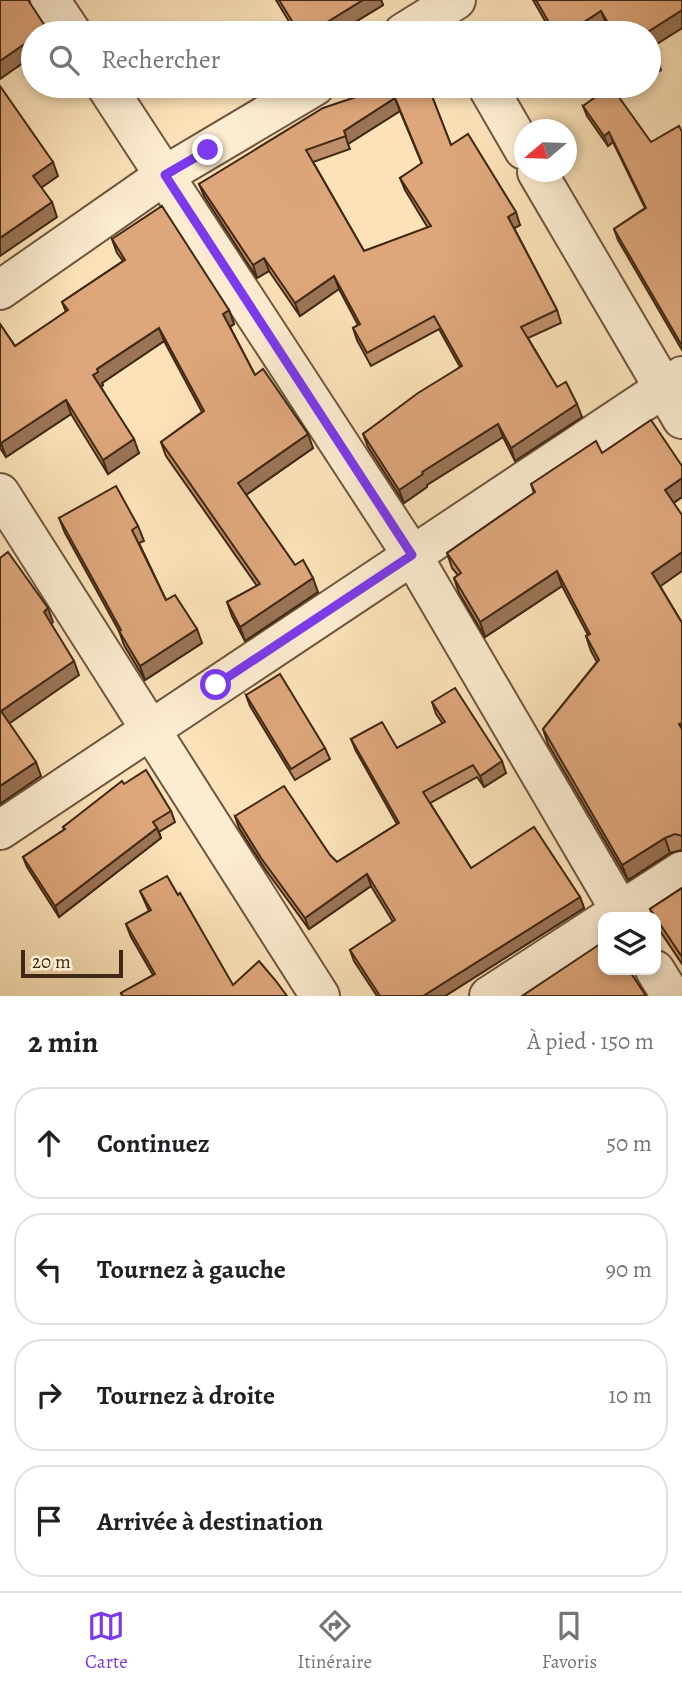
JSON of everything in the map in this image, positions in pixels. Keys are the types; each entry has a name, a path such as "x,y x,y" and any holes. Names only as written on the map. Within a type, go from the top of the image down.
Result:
{"street":[{"path":"50,0 64,21"},
{"path":"428,21 448,11"},
{"path":"114,98 412,555 612,912"},
{"path":"0,290 165,175 295,98"},
{"path":"494,98 514,133"},
{"path":"0,830 412,555 676,395 543,182"},
{"path":"0,493 320,996"},
{"path":"622,912 682,871"},
{"path":"489,996 598,928"},
{"path":"658,975 671,996"}],"building":[{"path":"0,0 28,0 42,21 21,21 21,46 0,61"},
{"path":"279,0 363,0 329,21 292,21"},
{"path":"536,0 682,0 682,10 661,23 661,21 607,21 601,11 586,21 548,21"},
{"path":"0,86 53,162 33,176 52,202 0,238"},
{"path":"353,98 395,98 433,98 451,145 468,134 516,212 508,217 557,310 521,327 557,387 566,382 577,404 511,448 498,424 422,472 423,474 399,490 363,434 418,393 462,366 434,316 367,353 353,328 360,324 334,276 295,303 264,258 253,265 199,184 323,108","holes":["395,98 422,163 400,178 431,226 364,251 306,150 346,136 344,131"]},
{"path":"594,98 620,98 651,142 679,126 682,132 682,344 614,229 646,208 609,132 604,136 583,106"},
{"path":"162,206 229,310 223,314 255,375 263,369 308,434 238,483 295,565 303,560 313,578 240,627 227,602 260,584 161,442 204,411 159,328 97,369 98,372 93,375 134,439 103,460 66,400 0,442 0,324 15,346 68,310 62,302 125,260 112,239"},
{"path":"651,420 682,466 682,478 665,490 682,515 682,552 652,573 682,623 682,723 679,724 682,729 682,836 675,834 665,838 622,865 543,729 599,660 586,636 590,634 557,571 480,622 454,578 461,573 447,553 535,492 531,484 596,441 602,453"},
{"path":"116,486 138,526 132,530 166,600 175,595 197,629 140,666 59,518"},
{"path":"8,552 48,608 44,612 74,661 1,711 36,762 0,786 0,558"},
{"path":"280,674 325,748 291,769 246,695"},
{"path":"455,688 502,761 480,776 473,765 423,792 471,868 534,827 580,897 423,996 380,996 350,950 395,920 367,874 305,918 261,858 235,816 284,786 337,862 399,823 351,739 382,722 397,748 445,722 432,702"},
{"path":"146,770 171,811 153,822 157,828 55,906 23,857 65,829 63,827 122,781 124,784"},
{"path":"167,876 178,895 180,893 233,985 259,961 287,996 123,996 121,993 155,974 126,924 151,910 140,891"},
{"path":"682,888 682,957 661,926 661,912 652,912 650,909"},
{"path":"598,945 598,975 632,975 646,996 522,996"}],"route":[{"path":"208,150 165,175 412,555 216,685"}]}
